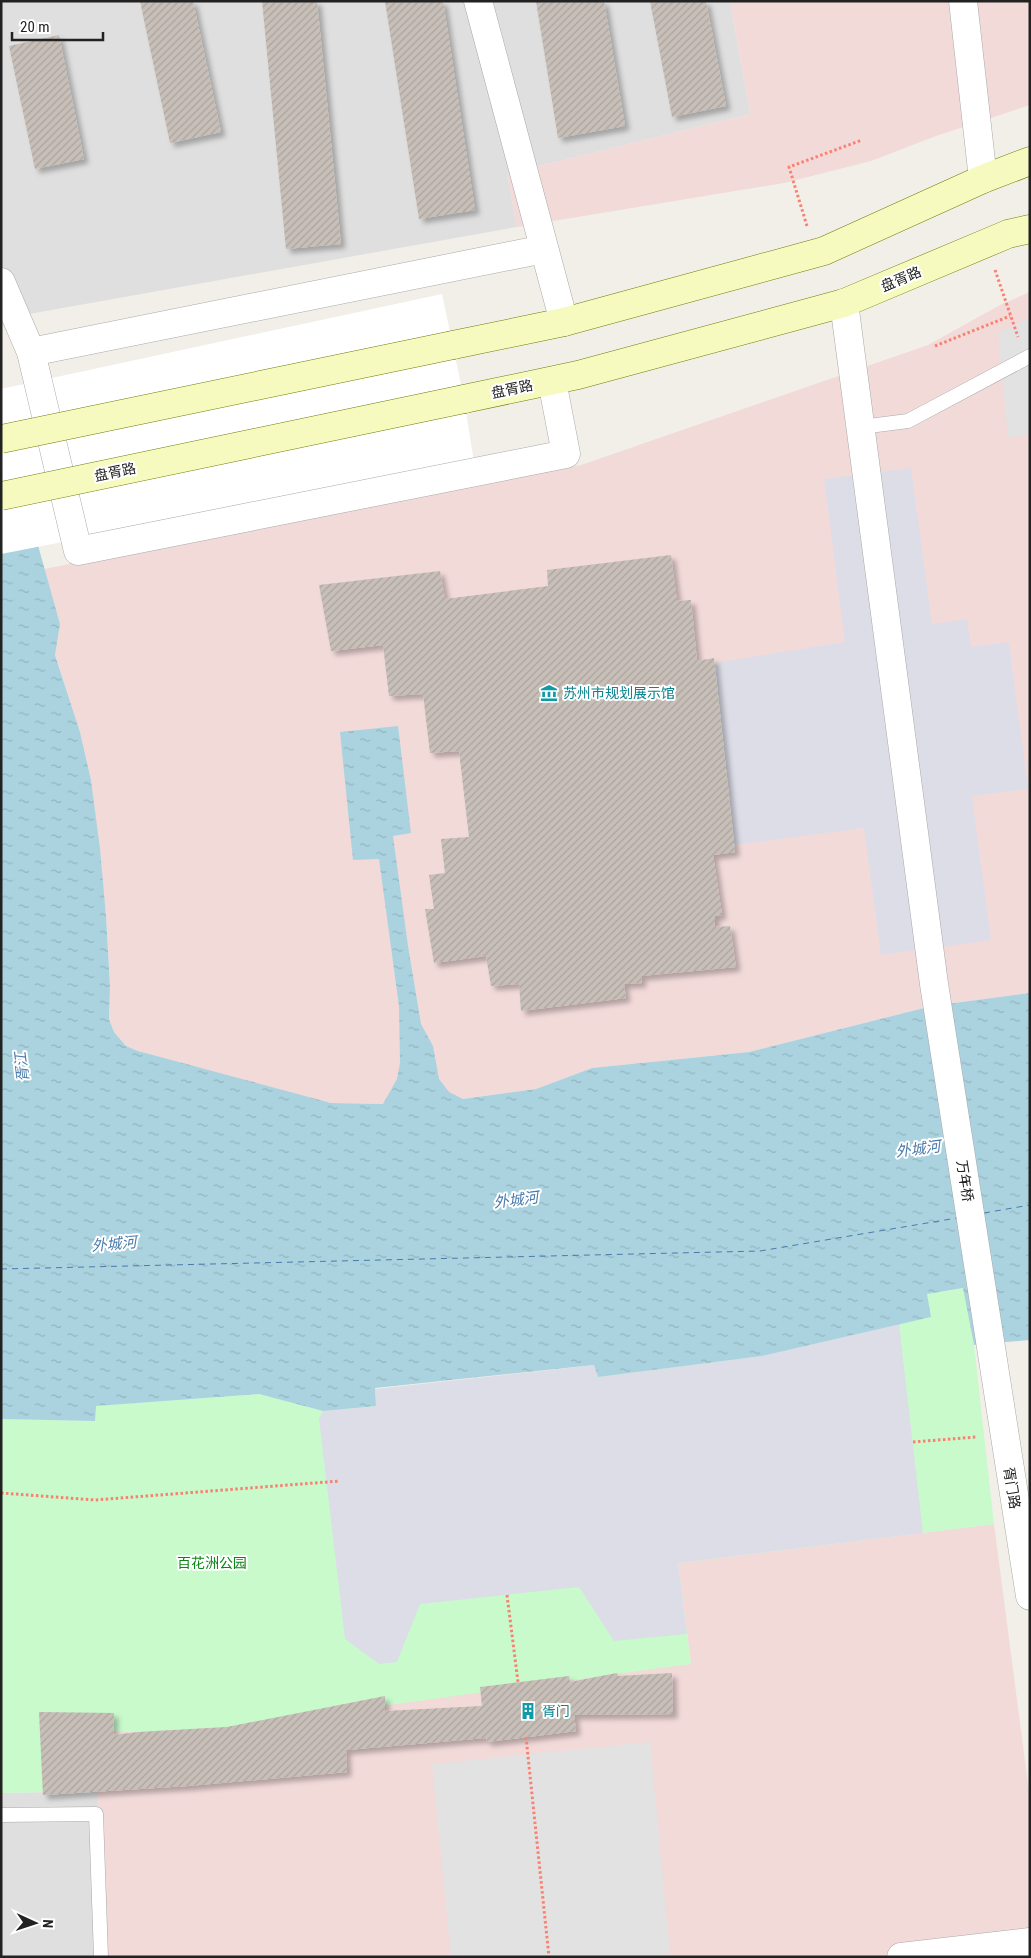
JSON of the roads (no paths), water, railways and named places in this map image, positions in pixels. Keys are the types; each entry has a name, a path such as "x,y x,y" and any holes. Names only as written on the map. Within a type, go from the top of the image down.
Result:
{"main road":[{"path":"983,179 1030,149"},
{"path":"1,439 564,322 816,253 983,179 1030,161"},
{"name":"盘胥路","path":"1,496 552,381 844,304 1013,232"}],"street":[{"path":"478,1 564,322"},
{"path":"963,1 983,179"},
{"path":"31,352 544,249"},
{"path":"1,282 31,352 78,552 566,454 552,381"},
{"name":"万年桥","path":"844,304 934,984 996,1379"},
{"name":"胥门路","path":"996,1379 1030,1596"},
{"path":"901,1957 1030,1942"}],"lane":[{"path":"860,427 908,421 1030,356"},
{"path":"1,1816 96,1814 101,1957"}],"water":[{"path":"1,413 60,624 55,655 80,732 91,780 106,916 110,986 109,1019 114,1032 126,1046 138,1051 331,1103 383,1104 397,1079 400,1063 399,1006 379,859 353,860 340,732 398,726 411,833 393,836 421,1024 433,1046 439,1079 449,1092 463,1099 536,1089 592,1068 749,1052 932,1006 1030,993 1030,1340 974,1345 963,1288 927,1294 931,1317 762,1356 598,1377 594,1365 375,1388 376,1406 323,1411 259,1394 96,1406 95,1421 1,1419"}],"place":[{"name":"苏州市规划展示馆","path":"549,693"},
{"name":"胥门","path":"528,1711"}],"water label":[{"name":"胥江","path":"22,1067"},
{"name":"外城河","path":"918,1149"},
{"name":"外城河","path":"516,1200"},
{"name":"外城河","path":"114,1244"}],"park label":[{"name":"百花洲公园","path":"212,1563"}]}
